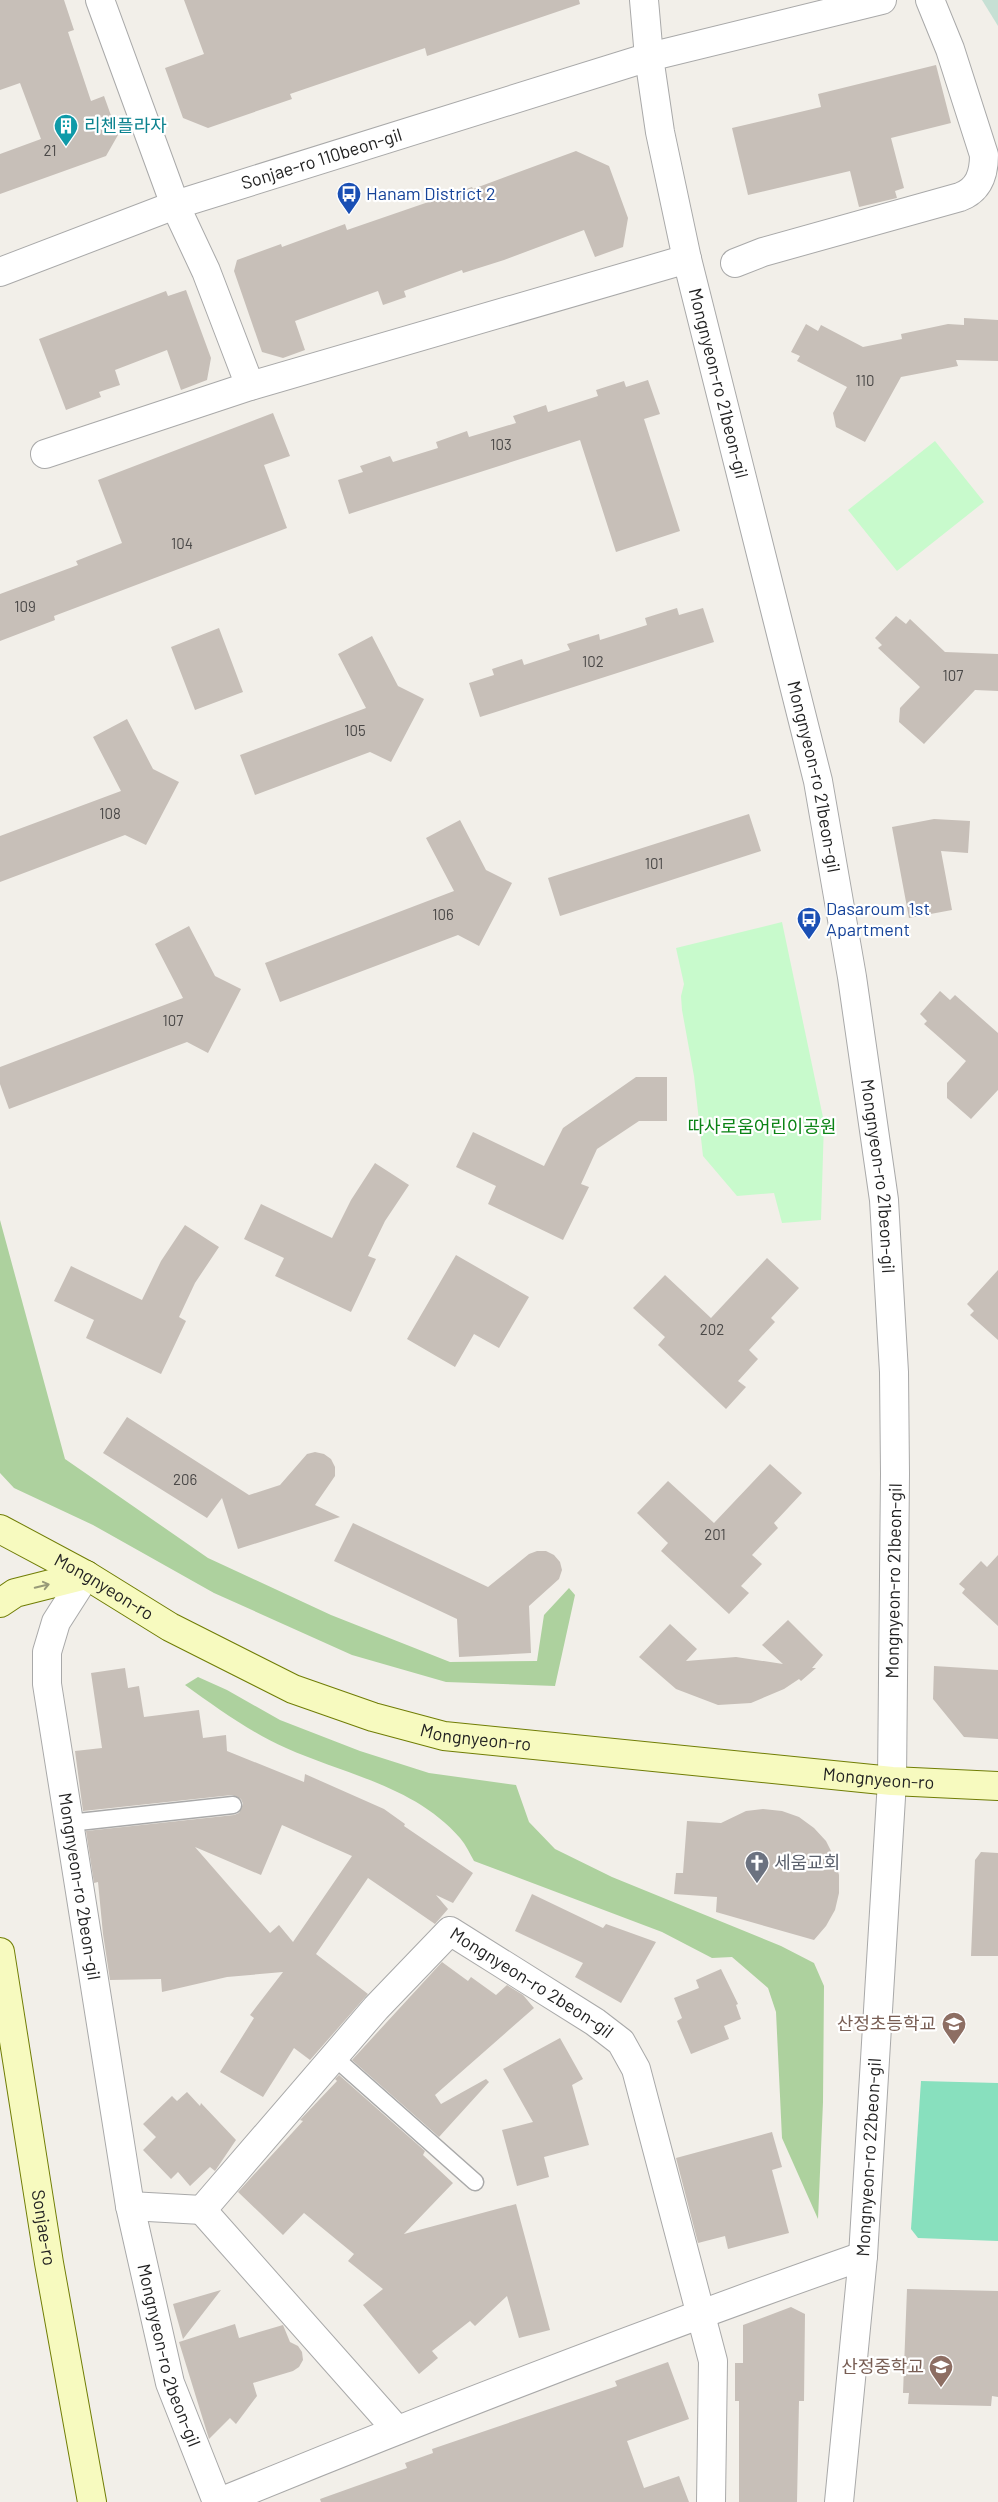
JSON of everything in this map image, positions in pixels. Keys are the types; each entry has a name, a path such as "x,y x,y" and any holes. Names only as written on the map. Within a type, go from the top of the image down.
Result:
{"main road":[{"name":"Mongnyeon-ro","path":"0,1529 86,1575 170,1627 293,1689 373,1717 444,1736 892,1781 998,1786"},
{"path":"0,1603 15,1594 86,1575"},
{"name":"Sonjae-ro","path":"0,1952 49,2263 92,2502"}],"street":[{"path":"100,0 174,205 206,271 250,386"},
{"name":"Mongnyeon-ro 21beon-gil","path":"644,0 649,57 660,132 687,259 818,781 852,977 884,1200 894,1372 892,1781"},
{"name":"Sonjae-ro 110beon-gil","path":"2,267 174,205 649,57 882,0"},
{"path":"735,263 763,252 960,197 970,193 978,184 983,169 984,155 950,49 930,0"},
{"path":"45,454 250,386 687,259"},
{"name":"Mongnyeon-ro 2beon-gil","path":"86,1575 56,1622 48,1652 47,1684 130,2206 170,2383 219,2502"},
{"name":"Mongnyeon-ro 22beon-gil","path":"839,2502 863,2256 892,1781"},
{"name":"Mongnyeon-ro 2beon-gil","path":"202,2210 376,2008 450,1931 596,2022 621,2042 636,2068 700,2314"},
{"path":"130,2206 202,2210 397,2430"},
{"path":"219,2502 397,2430 700,2314 863,2256"},
{"path":"700,2314 713,2361 711,2502"}],"lane":[{"path":"70,1824 233,1805"},
{"path":"334,2057 475,2182"}],"green space":[{"path":"982,0 998,0 998,26"},
{"path":"935,441 984,502 897,571 848,510"},
{"name":"따사로움어린이공원","path":"782,922 824,1122 821,1220 782,1223 774,1193 737,1196 703,1156 694,1076 682,1010 681,996 684,984 676,948"},
{"path":"0,1220 65,1459 208,1558 331,1615 450,1662 537,1661 544,1615 569,1588 575,1595 555,1686 446,1682 352,1655 214,1593 93,1525 14,1488 0,1473"},
{"path":"198,1677 227,1690 280,1720 360,1751 429,1773 516,1785 529,1822 555,1849 612,1877 781,1946 814,1963 824,1986 823,2102 818,2219 782,2138 776,2012 768,1988 732,1957 712,1958 662,1932 474,1861 460,1838 442,1820 422,1806 379,1784 286,1748 260,1735 185,1685"},
{"path":"921,2081 998,2083 998,2241 918,2238 911,2229"}],"building":[{"path":"0,0 64,0 74,30 68,32 91,101 104,96 118,135 106,156 0,194 0,154 41,139 20,83 0,90"},
{"path":"184,0 579,0 580,4 427,56 425,48 290,94 292,99 208,128 183,118 165,68 204,54"},
{"path":"936,65 951,123 891,138 904,188 895,191 897,198 859,207 850,171 748,195 732,128 821,107 818,94"},
{"path":"576,151 609,166 628,218 623,247 595,257 584,230 504,260 463,273 462,270 404,291 406,297 383,305 378,291 295,321 305,350 283,358 262,352 234,271 237,260 281,244 282,247 345,224 347,230 472,187 473,189"},
{"path":"186,290 211,358 207,380 181,390 167,350 115,370 120,385 99,392 101,397 66,410 39,339 166,291 168,296"},
{"path":"964,318 998,320 998,361 956,360 958,366 901,377 865,442 836,427 833,413 847,387 797,361 800,356 791,352 806,324 818,331 821,325 863,347 902,339 901,334 948,324 964,325"},
{"path":"648,380 660,414 644,419 680,531 616,552 580,440 349,514 338,480 363,472 360,466 390,456 393,462 438,448 436,442 467,431 469,437 516,423 513,416 546,405 548,412 598,396 596,390 624,381 626,387"},
{"path":"273,413 290,456 264,465 287,528 54,616 55,620 0,641 0,594 78,565 76,561 122,543 98,480"},
{"path":"677,608 679,615 703,608 714,642 480,717 469,683 494,675 492,669 522,659 524,665 570,650 567,644 599,634 600,640 647,625 645,618"},
{"path":"896,616 906,624 910,619 945,652 998,654 998,691 975,690 924,744 899,722 900,708 920,687 878,648 882,645 875,638"},
{"path":"219,628 243,692 195,710 171,647"},
{"path":"372,636 398,686 424,699 391,762 370,752 255,795 240,755 366,708 338,654"},
{"path":"127,719 153,769 179,782 146,845 125,835 0,882 0,836 121,791 93,737"},
{"path":"749,814 761,851 560,916 548,878"},
{"path":"934,819 970,821 968,853 941,851 952,910 909,918 892,827"},
{"path":"460,820 486,870 512,883 479,946 458,935 280,1002 265,963 454,891 426,838"},
{"path":"189,926 215,976 241,989 208,1053 187,1042 9,1109 0,1084 0,1067 183,998 155,944"},
{"path":"940,991 950,1000 955,995 998,1033 998,1090 971,1119 947,1098 947,1083 966,1061 924,1024 927,1021 920,1014"},
{"path":"636,1077 667,1077 667,1121 639,1121 597,1149 581,1184 589,1187 563,1240 488,1204 496,1186 456,1167 473,1132 544,1166 563,1128"},
{"path":"375,1163 409,1185 385,1221 368,1256 376,1259 351,1312 275,1276 284,1258 244,1239 261,1204 332,1238 351,1200"},
{"path":"185,1225 219,1247 195,1283 179,1317 186,1321 161,1374 86,1338 94,1320 54,1301 71,1266 142,1300 161,1261"},
{"path":"456,1255 529,1297 499,1348 474,1334 455,1367 407,1339"},
{"path":"767,1258 799,1288 771,1318 775,1322 749,1350 758,1359 738,1381 746,1387 726,1409 658,1345 665,1337 633,1308 665,1275 711,1318"},
{"path":"998,1270 998,1340 970,1315 974,1311 967,1304"},
{"path":"127,1417 249,1495 280,1485 307,1454 315,1452 324,1454 331,1459 335,1467 335,1476 315,1505 340,1517 238,1549 222,1498 207,1518 103,1453"},
{"path":"770,1464 802,1493 774,1523 778,1528 752,1555 762,1564 741,1586 749,1593 729,1614 661,1551 668,1543 637,1513 668,1481 714,1523"},
{"path":"353,1523 488,1587 529,1554 537,1551 546,1551 554,1555 560,1562 562,1570 559,1579 529,1606 531,1653 459,1657 457,1619 334,1561"},
{"path":"998,1555 998,1626 962,1593 965,1589 959,1584 981,1561 987,1567"},
{"path":"788,1620 823,1655 812,1668 816,1668 801,1681 799,1679 784,1689 751,1703 718,1705 676,1689 639,1657 670,1624 697,1649 686,1661 736,1657 783,1664 762,1645"},
{"path":"934,1666 998,1670 998,1739 964,1737 933,1699"},
{"path":"125,1668 128,1688 139,1686 144,1717 199,1710 203,1738 226,1735 227,1751 304,1782 305,1774 384,1809 405,1824 404,1826 473,1873 453,1903 436,1895 448,1909 435,1924 368,1878 316,1954 368,1994 310,2060 294,2048 263,2097 220,2072 254,2018 250,2015 283,1972 227,1977 162,1992 161,1979 110,1980 98,1882 94,1883 86,1831 234,1815 239,1813 243,1804 241,1799 232,1795 83,1811 75,1751 102,1748 91,1673","holes":["282,1825 352,1856 293,1942 279,1925 270,1933 195,1847 261,1875"]},
{"name":"세움교회","path":"763,1809 782,1811 799,1817 814,1828 826,1841 834,1857 839,1875 839,1893 835,1910 826,1926 814,1940 716,1912 717,1897 674,1894 676,1873 683,1873 687,1821 721,1823 746,1811"},
{"path":"981,1852 998,1853 998,1956 971,1956 975,1860"},
{"path":"532,1894 603,1928 606,1924 656,1942 621,2003 575,1977 583,1963 515,1931"},
{"path":"442,1962 468,1981 471,1977 496,1995 507,1985 523,1995 534,2008 435,2095 441,2104 486,2079 489,2082 439,2137 352,2060"},
{"path":"721,1969 738,2004 736,2005 741,2019 724,2026 729,2039 691,2054 677,2021 682,2018 674,1998 699,1988 696,1980"},
{"path":"560,2038 583,2079 572,2085 589,2145 544,2157 549,2177 517,2186 502,2130 533,2122 503,2069"},
{"path":"339,2075 425,2151 423,2155 453,2183 404,2234 516,2204 550,2330 519,2338 507,2296 475,2326 470,2321 432,2351 438,2358 419,2374 363,2305 383,2289 348,2261 354,2254 304,2213 283,2235 238,2192 303,2121 300,2120 337,2081 335,2079"},
{"path":"187,2092 200,2106 201,2103 236,2140 215,2171 210,2167 190,2186 178,2172 171,2179 143,2150 156,2137 143,2124 172,2096 177,2101"},
{"path":"772,2132 782,2167 772,2170 789,2233 728,2249 725,2236 698,2243 676,2158"},
{"path":"907,2289 998,2291 998,2397 992,2396 991,2406 908,2404 909,2393 903,2393"},
{"path":"221,2290 183,2339 173,2304"},
{"path":"791,2307 805,2314 804,2401 799,2401 797,2502 739,2502 739,2401 735,2401 735,2363 743,2363 743,2325"},
{"path":"235,2324 239,2338 283,2325 290,2342 298,2346 302,2352 303,2360 299,2367 293,2371 253,2383 257,2396 236,2424 230,2418 209,2439 179,2342"},
{"path":"668,2362 689,2419 627,2441 644,2488 679,2476 689,2502 321,2502 320,2499 407,2468 405,2463 433,2453 432,2449 617,2386 615,2381"}],"place":[{"name":"리첸플라자","path":"66,147"},
{"name":"Hanam District 2","path":"349,215"},
{"name":"Dasaroum 1st Apartment","path":"809,940"},
{"name":"세움교회","path":"757,1884"},
{"name":"산정초등학교","path":"954,2045"},
{"name":"산정중학교","path":"941,2388"}]}
